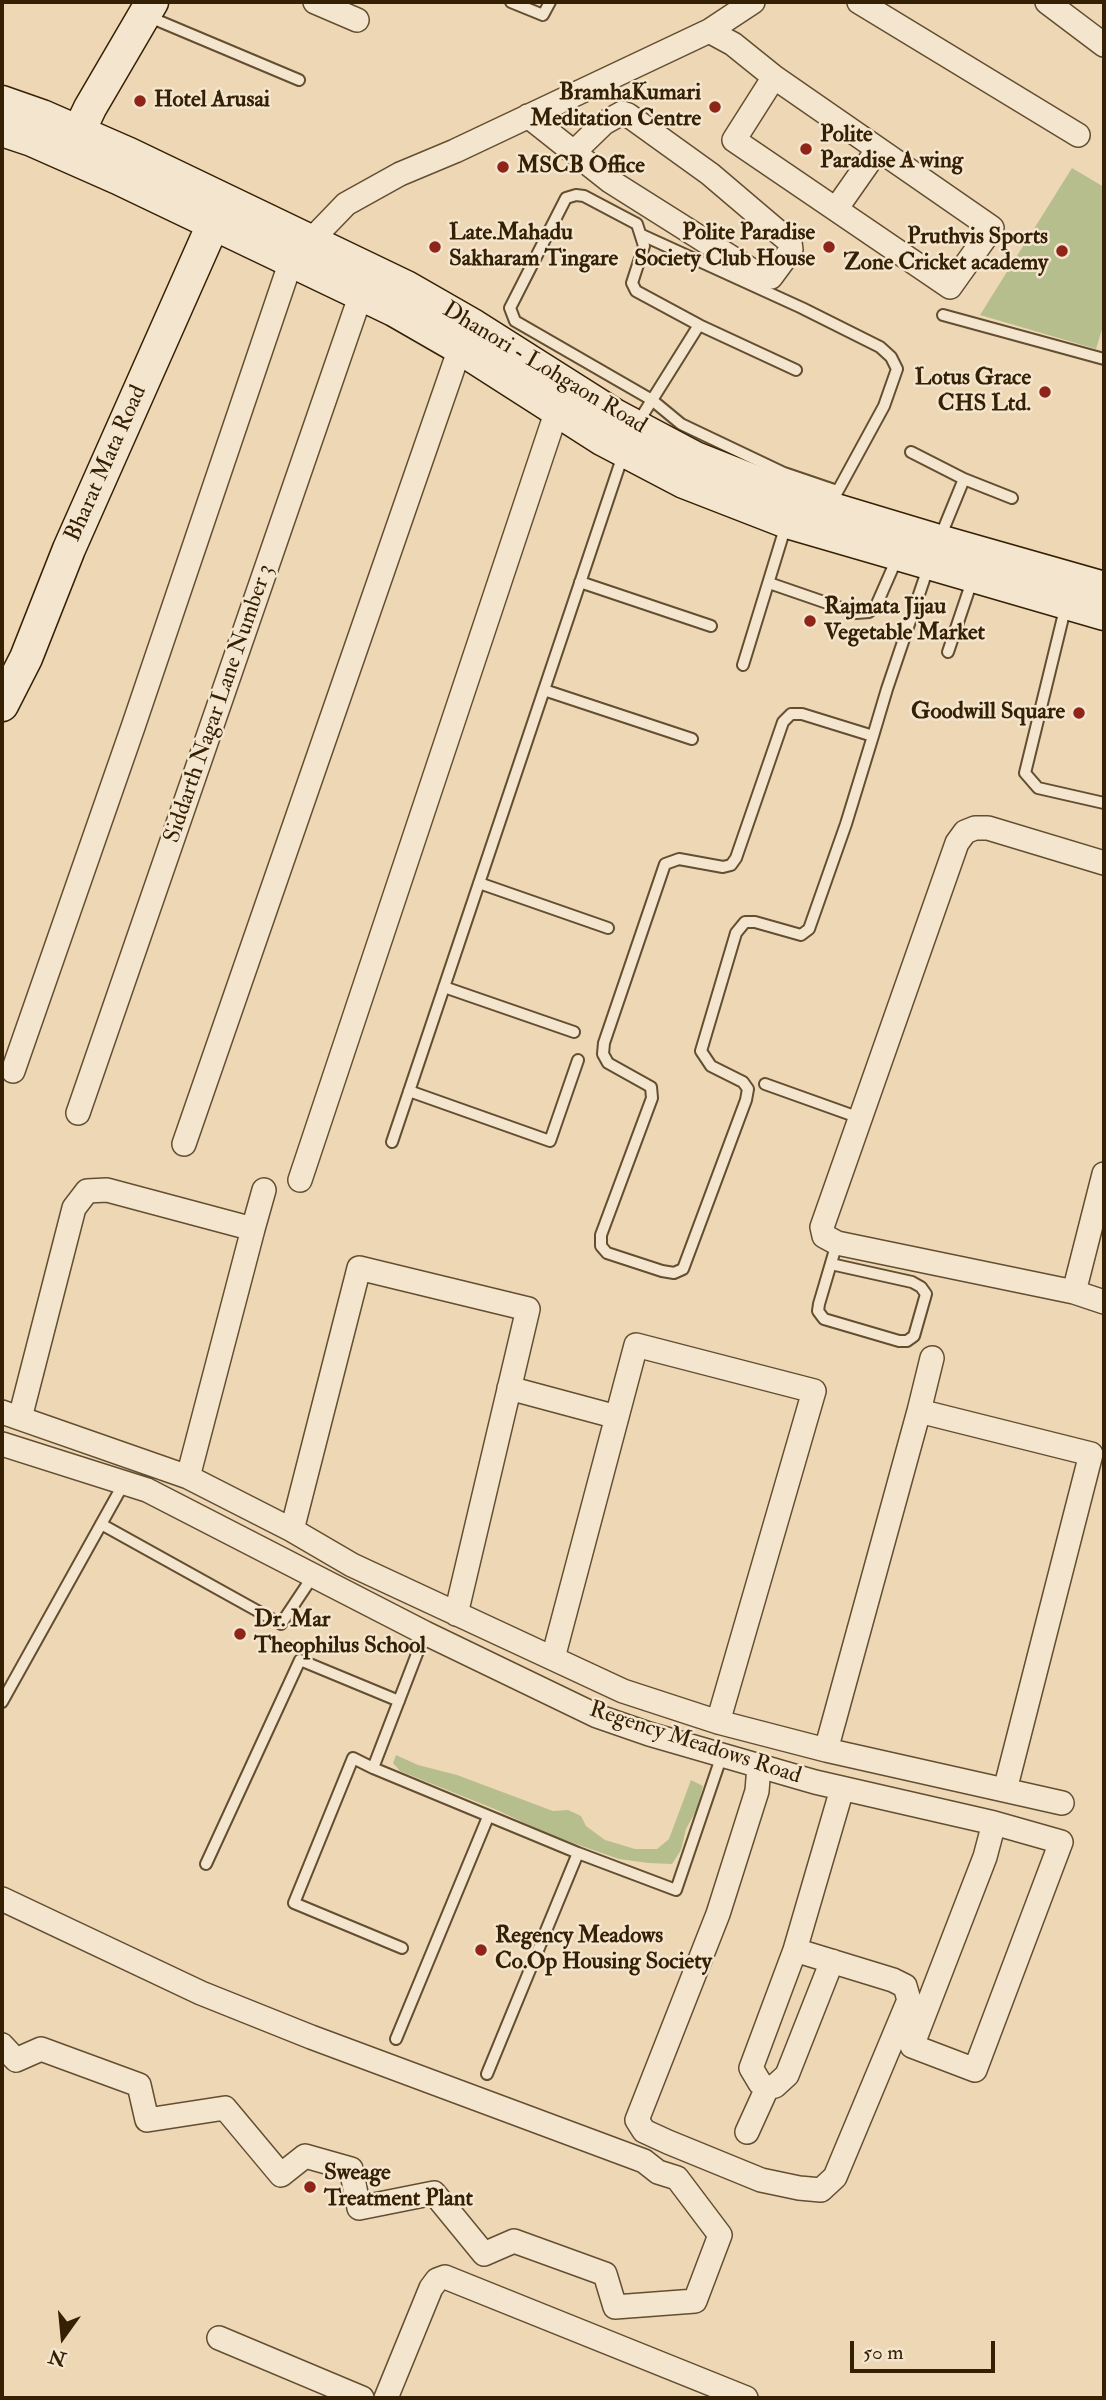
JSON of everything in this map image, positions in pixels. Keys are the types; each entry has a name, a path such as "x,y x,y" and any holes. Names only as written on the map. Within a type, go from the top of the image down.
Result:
{"main road":[{"path":"73,144 90,108 148,9"},
{"name":"Dhanori - Lohgaon Road","path":"2,102 42,116 73,144"},
{"name":"Dhanori - Lohgaon Road","path":"2,130 73,144 299,250 406,287 463,319 616,416 630,439 684,482 787,522 899,554 934,552 1104,588"},
{"name":"Bharat Mata Road","path":"2,705 26,657 69,549 219,212"},
{"name":"Dhanori - Lohgaon Road","path":"299,250 361,294 460,348 558,410 630,439 695,458 796,498 833,499 974,576 1104,614"}],"street":[{"path":"315,2 357,20"},
{"path":"13,1071 299,250 345,204 400,174 455,151 709,31 753,2"},
{"path":"859,2 1077,135"},
{"path":"1046,2 1104,45"},
{"path":"709,31 733,44 774,77 992,228 950,287 734,140 774,77"},
{"path":"528,116 610,181 759,275 771,277 791,250 790,242 710,174 628,115 622,113 604,123 574,152"},
{"path":"835,209 878,149"},
{"name":"Siddarth Nagar Lane Number 3","path":"78,1113 361,294"},
{"path":"184,1144 460,348"},
{"path":"300,1180 558,410"},
{"path":"1104,863 988,828 975,828 965,832 957,843 822,1227 834,1253 1074,1292 1104,1302"},
{"path":"1074,1292 1104,1174"},
{"path":"253,1228 107,1190 88,1191 74,1208 11,1415 188,1477 292,1530 352,1565 623,1691 718,1722 826,1750 1062,1802"},
{"path":"188,1477 264,1190"},
{"path":"292,1530 359,1268 528,1309 456,1614"},
{"path":"553,1658 636,1345 814,1391 718,1722"},
{"path":"826,1750 932,1358"},
{"path":"509,1388 617,1417"},
{"path":"919,1411 1091,1454 1005,1790"},
{"name":"Regency Meadows Road","path":"2,1444 147,1490 425,1633 597,1716 759,1766 994,1824 1061,1842 975,2070 912,2046 985,1857 994,1824"},
{"path":"759,1766 757,1791 718,1914 637,2120 644,2131 761,2180 799,2189 821,2190 835,2178 909,2000 905,1986 892,1980 795,1950"},
{"path":"767,2088 760,2084 751,2068 795,1950 842,1788"},
{"path":"2,1899 213,1998 323,2042 644,2161 658,2172 677,2178 720,2235 695,2301 615,2307 605,2274 514,2241 484,2254 434,2193 359,2208 351,2169 305,2156 281,2175 225,2108 147,2120 139,2085 41,2049 16,2060 2,2045"},
{"path":"747,2132 767,2088 787,2075 832,1961"},
{"path":"386,2398 431,2288 445,2277 746,2398"},
{"path":"219,2338 362,2398"}],"lane":[{"path":"511,2 543,15 550,2"},
{"path":"148,9 299,80"},
{"path":"642,235 802,308 880,347 891,357 897,369 884,406 833,499 681,424 652,400 515,321 510,308 566,198 584,196 636,224 644,246 632,283 636,291 699,325 796,370"},
{"path":"943,315 1104,359"},
{"path":"392,1142 630,439 699,325"},
{"path":"911,452 964,479 1012,498"},
{"path":"873,736 802,714 791,714 783,722 736,858 731,865 723,867 679,859 665,864 604,1043 603,1054 608,1063 651,1087 652,1098 601,1235 601,1246 607,1253 662,1271 674,1273 683,1269 748,1090 743,1082 711,1066 701,1051 736,933 745,922 755,922 801,935 809,929 846,824 934,552 964,479"},
{"path":"743,665 787,522"},
{"path":"769,583 856,613 869,612 876,606 899,554"},
{"path":"948,652 974,576"},
{"path":"580,582 711,626"},
{"path":"1066,602 1025,773 1038,788 1104,803"},
{"path":"544,690 691,739"},
{"path":"479,883 608,928"},
{"path":"444,987 574,1032"},
{"path":"409,1091 550,1141 578,1060"},
{"path":"765,1084 860,1118"},
{"path":"834,1253 921,1287 926,1294 914,1336 907,1341 899,1341 824,1319 818,1311 819,1304 834,1253"},
{"path":"2,1702 124,1483"},
{"path":"101,1524 281,1624 313,1576"},
{"path":"373,1768 425,1633"},
{"path":"206,1864 300,1660 399,1701"},
{"path":"402,1948 294,1903 353,1758 488,1817 676,1890 722,1755"},
{"path":"396,2039 488,1817"},
{"path":"487,2074 578,1853"}],"green space":[{"name":"Pruthvis Sports Zone Cricket academy","path":"1072,168 1104,187 1104,323 1096,349 980,315"},
{"path":"396,1755 553,1811 568,1810 581,1816 586,1826 605,1840 635,1849 657,1849 669,1839 691,1780 703,1786 681,1850 672,1864 648,1863 619,1859 550,1835 497,1810 400,1771 393,1763"}],"place":[{"name":"Hotel Arusai","path":"140,101"},
{"name":"BramhaKumari Meditation Centre","path":"715,107"},
{"name":"Polite Paradise A wing","path":"806,149"},
{"name":"MSCB Office","path":"503,167"},
{"name":"Late.Mahadu Sakharam Tingare","path":"435,247"},
{"name":"Polite Paradise Society Club House","path":"829,247"},
{"name":"Pruthvis Sports Zone Cricket academy","path":"1062,251"},
{"name":"Lotus Grace CHS Ltd.","path":"1045,392"},
{"name":"Rajmata Jijau Vegetable Market","path":"810,621"},
{"name":"Goodwill Square","path":"1079,713"},
{"name":"Dr. Mar Theophilus School","path":"240,1634"},
{"name":"Regency Meadows Co.Op Housing Society","path":"481,1950"},
{"name":"Sweage Treatment Plant","path":"310,2187"}]}
